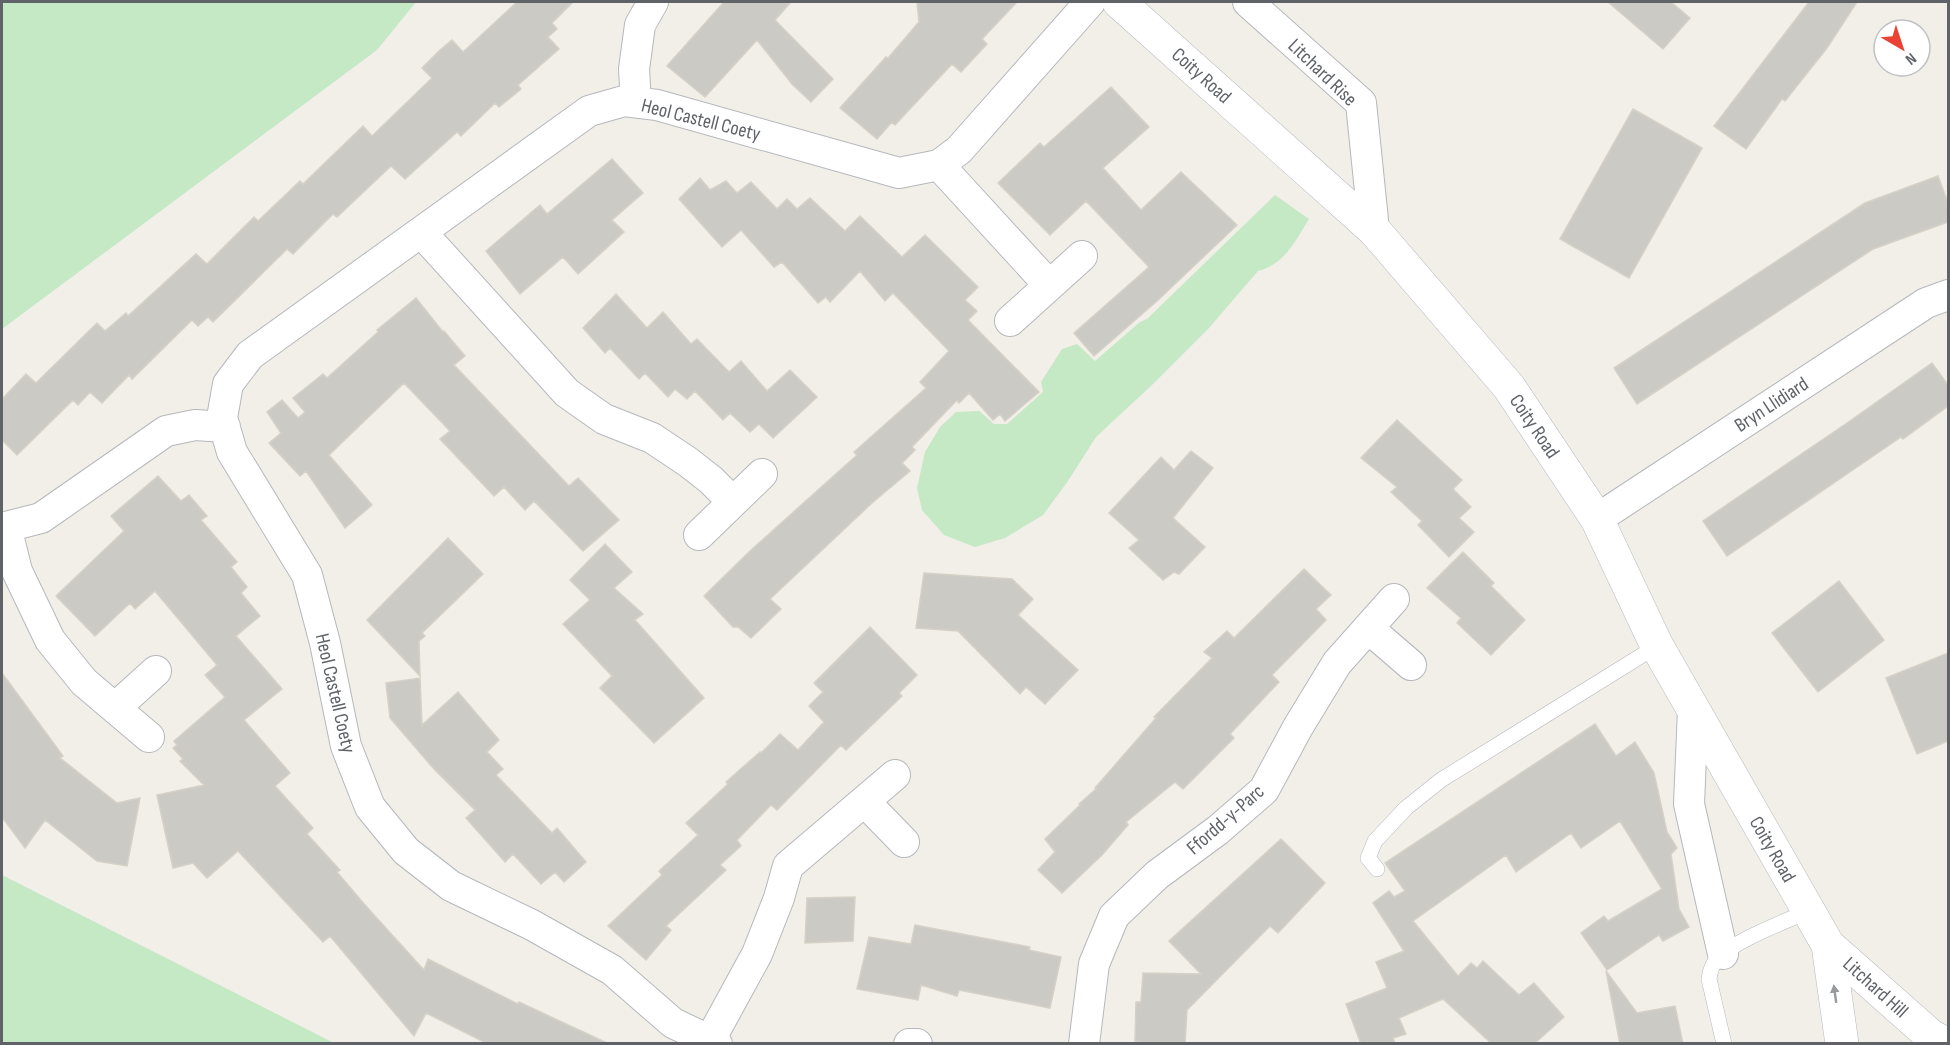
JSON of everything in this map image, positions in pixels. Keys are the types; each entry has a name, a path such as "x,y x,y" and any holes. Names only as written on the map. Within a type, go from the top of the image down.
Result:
{"main road":[{"name":"Coity Road","path":"1119,2 1374,230 1509,387 1597,519 1657,646 1828,945"},
{"name":"Litchard Hill","path":"1828,945 1842,1044"},
{"name":"Litchard Hill","path":"1828,945 1931,1036 1946,1044"}],"street":[{"path":"636,102 634,69 640,25 653,2"},
{"name":"Heol Castell Coety","path":"713,1042 674,1023 612,970 532,926 451,886 406,851 370,807 346,746 325,643 308,575 232,452 222,418 228,384 250,355 589,111 624,101 657,105 899,173 939,165 959,150 1090,2"},
{"name":"Litchard Rise","path":"1248,2 1361,103 1374,230"},
{"path":"939,165 1049,285"},
{"path":"421,232 567,393 604,419 652,438 711,480 733,502"},
{"path":"1010,321 1082,256"},
{"name":"Bryn Llidiard","path":"1597,519 1926,303 1948,295"},
{"path":"149,737 84,682 50,640 17,571 4,527 41,518 166,431 195,425 225,427"},
{"path":"699,535 762,474"},
{"name":"Ffordd-y-Parc","path":"1084,1044 1094,964 1114,916 1157,875 1218,830 1264,790 1298,727 1337,663 1394,599"},
{"path":"1368,628 1411,665"},
{"path":"115,708 156,671"},
{"path":"1693,709 1689,804 1723,954"},
{"path":"713,1042 757,954 779,898 788,866 895,775"},
{"path":"865,802 904,842"},
{"path":"909,1044 917,1044"}],"lane":[{"path":"1377,869 1368,858 1375,841 1406,808 1441,780 1657,646"},
{"path":"1724,1044 1709,979 1711,969 1717,959 1731,947 1808,911"}],"green space":[{"path":"2,2 416,2 377,50 2,329"},
{"path":"1275,195 1309,219 1294,243 1275,263 1258,271 1209,328 1096,437 1043,515 1005,538 975,547 944,535 922,510 917,488 925,452 940,427 956,412 979,411 994,424 1007,424 1043,392 1041,382 1062,349 1077,344 1095,361 1140,322 1147,319"},
{"path":"2,875 334,1043 2,1043"}],"building":[{"path":"517,2 573,2 552,23 557,29 548,37 559,49 518,85 521,89 499,107 495,103 461,136 457,132 405,179 391,166 337,217 333,214 293,254 287,249 213,322 208,317 198,326 192,320 132,379 129,375 102,403 90,392 78,405 73,400 17,455 2,440 2,399 26,374 36,383 97,323 105,331 126,313 128,316 196,254 207,264 254,217 258,221 300,181 303,184 363,126 372,136 432,78 422,68 440,50 452,40 463,52"},
{"path":"724,2 791,2 775,20 833,79 811,102 792,84 757,40 705,97 667,66"},
{"path":"917,2 1017,2 982,39 987,44 961,72 952,64 895,125 892,122 877,139 840,108 919,22"},
{"path":"1608,2 1671,2 1690,18 1663,49"},
{"path":"1809,2 1857,2 1827,48 1785,101 1782,99 1746,149 1714,126"},
{"path":"1111,87 1149,127 1103,168 1141,210 1181,172 1237,225 1157,301 1094,356 1074,333 1149,267 1086,201 1050,235 998,183 1040,143 1044,147"},
{"path":"1633,109 1702,148 1629,278 1560,239"},
{"path":"612,159 643,193 612,220 624,232 578,274 563,257 520,294 486,251 540,205 547,214"},
{"path":"1938,176 1948,203 1948,222 1873,249 1637,404 1614,368 1865,203"},
{"path":"700,178 710,190 726,181 737,193 751,182 777,209 787,199 797,209 810,198 845,231 860,216 902,257 925,235 978,287 965,300 977,311 968,320 1039,392 1005,421 1000,414 993,420 969,393 959,403 957,400 912,447 915,450 902,463 910,471 872,503 770,599 781,609 751,638 738,627 733,627 704,596 750,551 857,455 854,452 926,388 920,382 949,351 893,293 885,301 860,271 830,302 826,297 818,303 782,262 774,267 741,230 722,247 679,199"},
{"path":"616,294 647,328 663,312 691,344 697,339 729,372 741,361 767,391 790,370 817,397 773,438 759,424 750,432 730,413 723,420 695,391 687,399 675,389 668,397 645,373 639,379 610,348 605,353 583,328"},
{"path":"416,298 465,356 454,365 569,486 578,478 619,520 583,551 534,501 525,510 504,487 494,496 440,439 450,431 404,383 329,455 372,505 345,528 306,471 300,476 269,443 281,433 267,412 282,400 298,418 305,412 293,398 323,374 327,378 378,332 377,330"},
{"path":"1932,363 1948,385 1948,406 1903,439 1901,437 1727,556 1703,521"},
{"path":"1397,420 1462,480 1453,489 1471,507 1459,518 1474,532 1449,557 1418,525 1422,521 1391,492 1397,487 1361,458"},
{"path":"1191,451 1213,468 1173,518 1205,547 1179,574 1174,572 1163,580 1129,548 1139,540 1109,513 1161,457 1174,470"},
{"path":"158,476 181,501 189,495 207,516 201,520 237,562 231,567 247,587 241,593 260,616 236,636 282,689 244,720 290,773 275,786 313,828 307,834 340,870 337,872 424,970 428,959 518,1004 519,1002 609,1044 488,1044 426,1013 414,1036 330,936 323,942 238,851 207,878 193,863 173,868 157,795 204,785 180,761 183,759 173,748 177,745 174,741 225,697 205,675 217,665 155,591 135,609 130,603 95,636 56,596 124,531 111,516"},
{"path":"448,538 483,574 422,633 425,636 419,641 420,676 367,620"},
{"path":"605,544 632,572 614,588 643,614 635,620 704,698 654,743 600,688 612,676 563,624 590,600 570,580"},
{"path":"1463,552 1494,583 1491,586 1525,620 1491,655 1457,623 1461,618 1427,588"},
{"path":"1304,569 1331,595 1316,609 1326,620 1272,675 1279,682 1230,734 1234,738 1183,789 1175,782 1126,822 1128,825 1102,855 1062,893 1038,870 1055,852 1045,839 1096,789 1156,718 1154,717 1212,658 1204,652 1227,631 1234,638"},
{"path":"924,573 1012,579 1033,599 1018,615 1078,670 1045,704 1026,687 1020,694 958,631 916,628"},
{"path":"1839,581 1884,640 1818,692 1772,633"},
{"path":"870,627 917,675 899,693 902,696 846,750 841,745 777,810 771,805 737,840 741,846 720,865 726,870 666,926 671,930 646,960 608,926 662,875 659,871 698,835 686,823 728,784 726,782 780,734 798,750 824,722 809,706 823,692 814,683"},
{"path":"1948,653 1948,741 1917,754 1886,678"},
{"path":"2,673 63,756 60,758 117,803 140,798 127,866 97,861 45,820 25,848 2,817"},
{"path":"420,678 422,725 458,692 499,740 487,752 503,769 496,775 552,833 557,828 586,862 564,882 555,872 541,884 513,854 505,862 466,818 475,810 434,769 390,718 386,683"},
{"path":"1595,724 1616,756 1635,742 1654,773 1667,832 1677,848 1671,854 1679,909 1689,927 1663,941 1659,935 1607,970 1581,933 1604,916 1608,921 1662,889 1620,821 1581,848 1571,833 1516,872 1506,855 1413,921 1458,976 1471,963 1477,968 1483,961 1519,995 1534,983 1564,1017 1534,1044 1492,1044 1443,999 1399,1018 1406,1034 1393,1038 1395,1044 1361,1044 1346,1004 1387,988 1376,962 1404,951 1373,903 1389,891 1394,897 1405,891 1385,863"},
{"path":"1281,839 1325,883 1278,933 1270,926 1187,1010 1185,1044 1142,1044 1142,1042 1135,1041 1136,1002 1141,1002 1143,973 1201,974 1169,941"},
{"path":"855,897 853,941 805,943 807,898"},
{"path":"915,925 1030,947 1029,950 1061,957 1050,1008 959,990 957,996 921,985 918,1000 857,989 869,937 911,944"},
{"path":"1606,971 1637,1013 1675,1006 1683,1044 1620,1044"}]}
